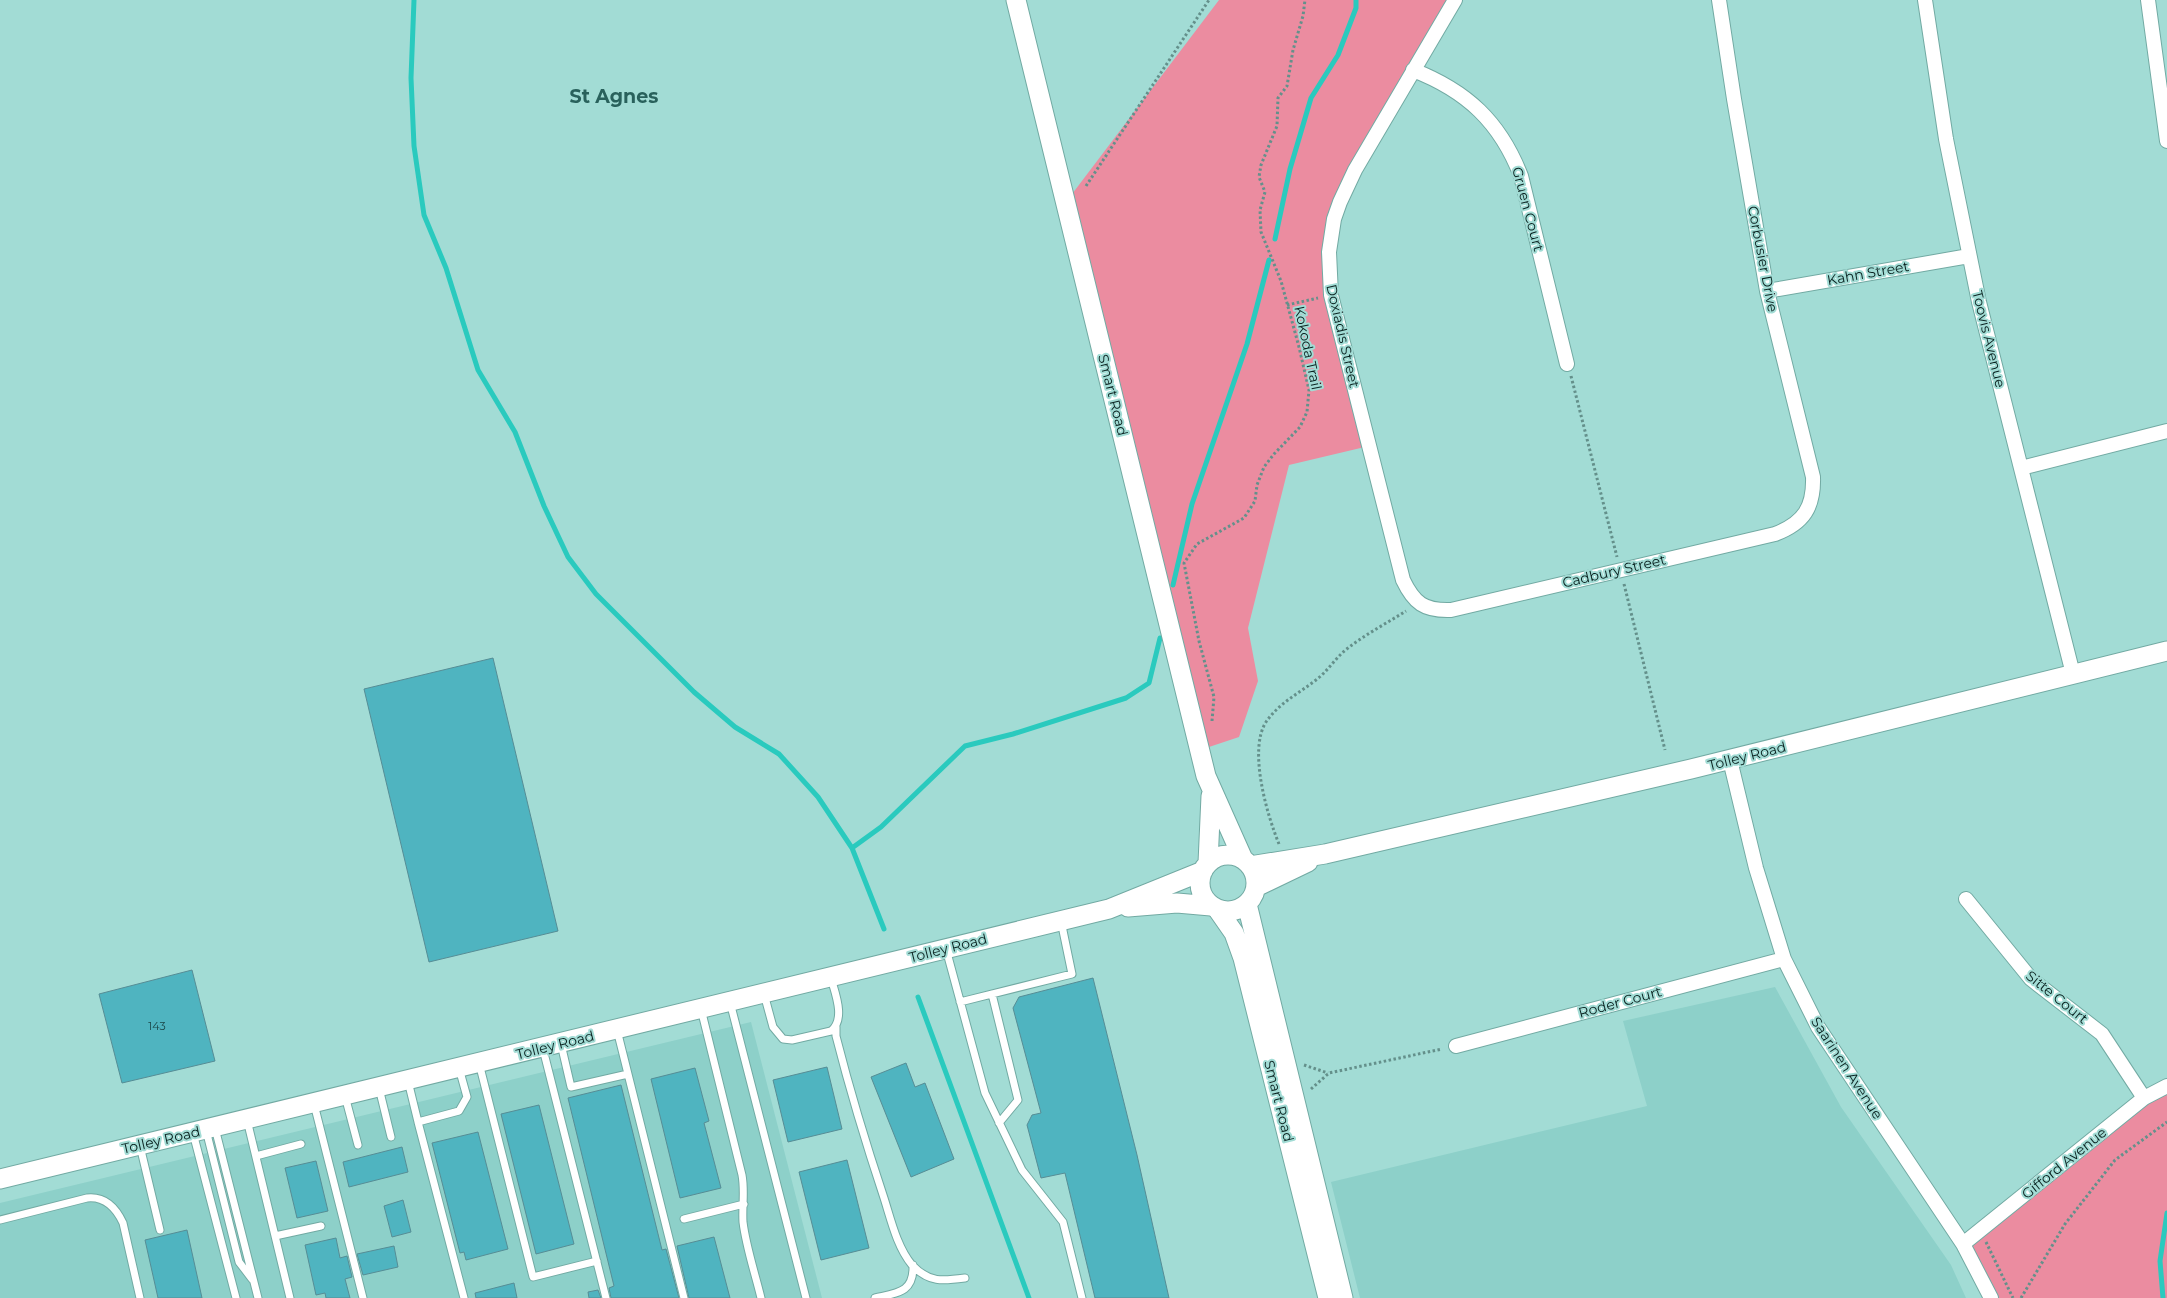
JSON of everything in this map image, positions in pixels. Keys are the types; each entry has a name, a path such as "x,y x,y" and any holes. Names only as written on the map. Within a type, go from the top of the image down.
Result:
{"main road":[{"name":"Smart Road","path":"1016,0 1211,790 1246,862"},
{"name":"Tolley Road","path":"1246,862 1325,854 1730,760 2167,651"},
{"name":"Smart Road","path":"1206,867 1211,790"},
{"name":"Tolley Road","path":"1256,887 1325,854"},
{"path":"1234,856 1246,862 1256,882 1255,892 1247,904 1230,912 1214,908 1204,898 1201,891 1200,881 1206,867 1216,858 1234,856"},
{"name":"Tolley Road","path":"0,1179 1109,909 1206,867"},
{"name":"Tolley Road","path":"1109,909 1178,904 1214,908"},
{"name":"Smart Road","path":"1247,904 1343,1298"},
{"name":"Smart Road","path":"1214,908 1234,933 1243,958 1328,1298"}],"street":[{"name":"Doxiadis Street","path":"1419,604 1410,595 1403,580 1332,295 1329,252 1331,233 1340,202 1352,176 1455,0"},
{"name":"Corbusier Drive","path":"1719,0 1734,99 1768,291 1812,477 1813,492 1804,514"},
{"name":"Toovis Avenue","path":"1925,0 1946,139 1969,256 2073,674"},
{"path":"2148,0 2167,141"},
{"name":"Gruen Court","path":"1413,70 1439,80 1460,93 1486,116 1502,136 1515,160 1521,176 1567,364"},
{"name":"Kahn Street","path":"1768,291 1969,256"},
{"path":"2021,468 2167,431"},
{"name":"Cadbury Street","path":"1419,604 1436,611 1451,610 1776,534 1788,529 1804,514"},
{"name":"Saarinen Avenue","path":"1730,760 1756,868 1784,958 1818,1027 1963,1244 1991,1298"},
{"name":"Sitte Court","path":"1966,899 2031,980 2102,1034 2144,1098"},
{"name":"Roder Court","path":"1456,1046 1784,958"},
{"name":"Gifford Avenue","path":"1963,1244 2144,1098 2167,1086"}],"lane":[{"path":"960,1002 1072,974 1061,921"},
{"path":"946,949 985,1093 1022,1170 1063,1222 1082,1298"},
{"path":"831,977 839,1008 836,1036 860,1126 898,1241 913,1265 926,1276 940,1282 964,1278"},
{"path":"764,994 773,1027 783,1039 792,1040 831,1031 836,1027"},
{"path":"992,994 1018,1100 999,1123"},
{"path":"730,1002 806,1298"},
{"path":"701,1009 742,1175 745,1235 761,1298"},
{"path":"617,1030 684,1298"},
{"path":"552,1046 571,1087 628,1074"},
{"path":"552,1046 606,1298"},
{"path":"479,1063 533,1277 597,1261"},
{"path":"418,1122 459,1111 467,1097 459,1068"},
{"path":"408,1080 464,1298"},
{"path":"379,1088 390,1137"},
{"path":"345,1096 358,1146"},
{"path":"314,1104 363,1298"},
{"path":"247,1120 290,1298"},
{"path":"205,1130 240,1262 255,1286 258,1298"},
{"path":"205,1130 236,1298"},
{"path":"256,1156 301,1144"},
{"path":"140,1145 160,1230"},
{"path":"0,1220 87,1198 95,1197 108,1203 120,1216 123,1223 140,1298"},
{"path":"684,1219 744,1204"},
{"path":"275,1236 321,1226"},
{"path":"875,1298 902,1292 910,1285 913,1265"}],"path":[{"path":"1086,186 1209,0"},
{"name":"Kokoda Trail","path":"1212,725 1214,697 1199,641 1184,563 1197,544 1244,518 1254,501 1257,485 1264,467 1300,427 1307,412 1309,390 1287,305 1274,264 1261,232 1260,210 1266,192 1258,177 1277,126 1278,98 1287,86 1293,50 1303,16 1305,0"},
{"path":"1287,305 1332,295"},
{"path":"1280,847 1270,819 1261,775 1258,742 1266,723 1284,702 1317,679 1346,649 1419,604"},
{"path":"1311,1089 1329,1073 1456,1046"},
{"path":"1304,1065 1329,1073"},
{"path":"2021,1298 2065,1224 2115,1160 2167,1122"},
{"path":"1985,1240 2013,1298"}],"shaded area":[{"path":"1219,0 1455,0 1348,183 1329,267 1369,446 1289,465 1248,628 1258,681 1239,737 1200,750 1066,202"},
{"path":"1775,987 1841,1107 1951,1265 1966,1298 1360,1298 1331,1182 1647,1106 1623,1021"},
{"path":"751,1022 822,1298 0,1298 0,1203"},
{"path":"2167,1086 2167,1298 1991,1298 1963,1244"}],"building":[{"path":"493,658 558,931 429,962 364,689"},
{"path":"192,970 215,1061 122,1083 99,994"},
{"path":"1093,978 1137,1155 1169,1298 1095,1298 1065,1173 1041,1178 1027,1125 1032,1115 1041,1113 1013,1008 1019,997"},
{"path":"906,1063 915,1087 925,1083 954,1159 911,1177 871,1077"},
{"path":"827,1067 842,1129 788,1142 773,1080"},
{"path":"695,1068 709,1121 704,1123 721,1188 680,1198 651,1079"},
{"path":"621,1085 662,1250 666,1249 679,1298 611,1298 609,1288 614,1286 568,1098"},
{"path":"539,1105 574,1244 536,1254 501,1114"},
{"path":"478,1132 508,1249 466,1260 464,1252 460,1253 432,1143"},
{"path":"402,1147 408,1172 349,1187 343,1162"},
{"path":"847,1160 869,1248 821,1260 799,1172"},
{"path":"316,1161 328,1211 297,1218 285,1168"},
{"path":"403,1200 411,1232 392,1237 384,1206"},
{"path":"187,1230 202,1298 158,1298 145,1240"},
{"path":"714,1237 730,1298 689,1298 677,1246"},
{"path":"336,1238 340,1258 347,1256 352,1277 345,1279 350,1298 326,1298 325,1293 316,1295 305,1245"},
{"path":"394,1246 398,1267 363,1275 357,1254"},
{"path":"514,1283 517,1298 476,1298 475,1293"},
{"path":"598,1290 601,1298 589,1298 588,1292"}],"waterway":[{"path":"414,0 411,78 414,146 424,215 446,268 478,370 515,432 544,506 568,557 596,594 694,692 735,727 779,754 818,797 852,848 884,929"},
{"path":"1275,239 1290,169 1311,98 1338,55 1356,8 1356,0"},
{"path":"1173,585 1192,504 1247,344 1269,260"},
{"path":"852,848 881,827 965,746 1013,734 1126,698 1149,683 1160,638"},
{"path":"918,997 1029,1298"},
{"path":"2163,1298 2160,1261 2167,1213"}],"district":[{"name":"St Agnes","path":"614,96"}]}
